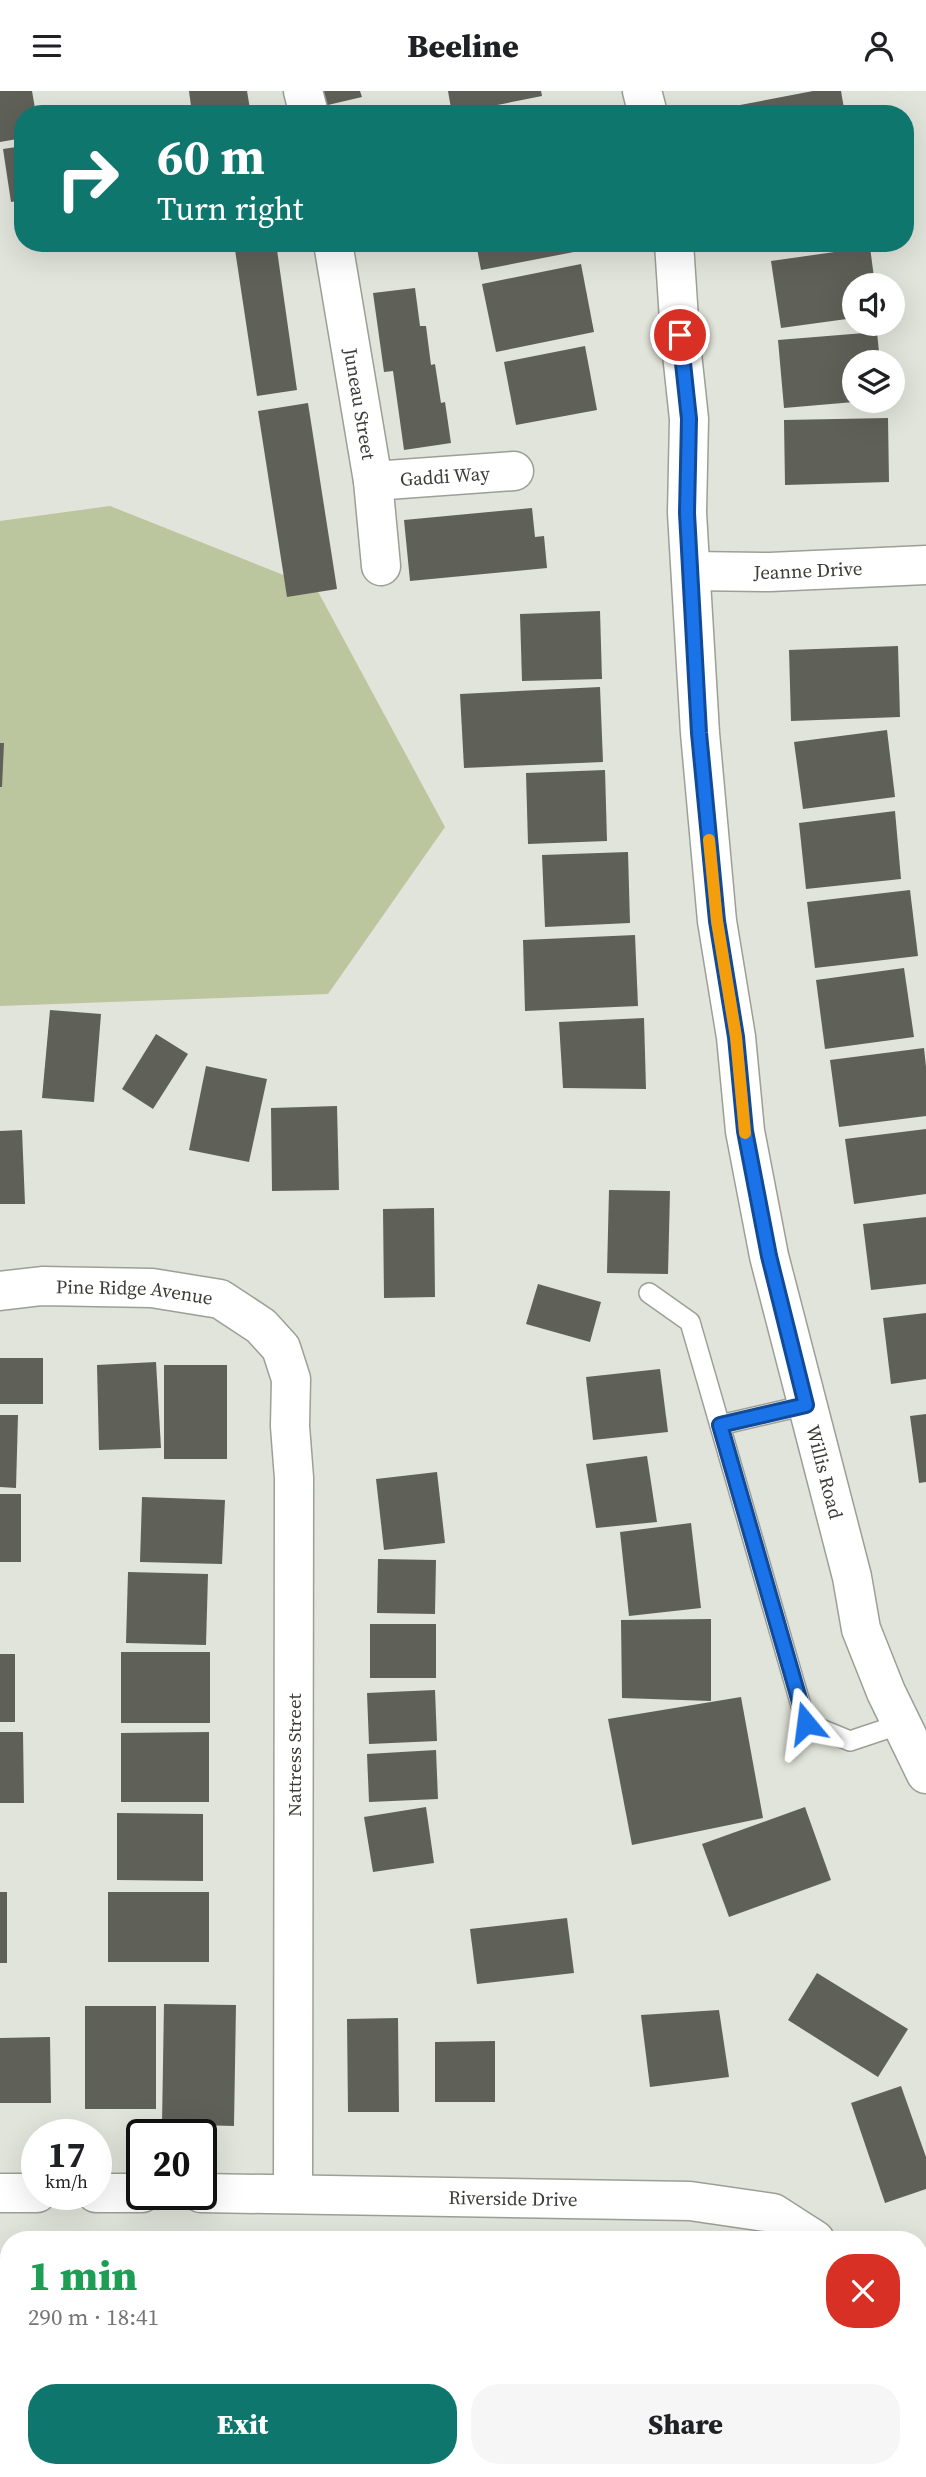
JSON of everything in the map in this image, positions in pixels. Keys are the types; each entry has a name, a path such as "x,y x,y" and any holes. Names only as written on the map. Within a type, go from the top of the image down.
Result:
{"street":[{"name":"Juneau Street","path":"335,252 373,481 382,566"},
{"name":"Willis Road","path":"675,252 689,419 687,513 699,733 717,921 736,1037 745,1131 769,1256 852,1577 862,1629 901,1724 926,1773"},
{"name":"Gaddi Way","path":"373,481 514,471"},
{"name":"Jeanne Drive","path":"691,571 770,572 926,565"},
{"name":"Pine Ridge Avenue","path":"0,1291 42,1286 152,1288 220,1299 261,1326"},
{"name":"Nattress Street","path":"261,1326 281,1347 291,1379 290,1426 295,1478 293,2194"},
{"path":"0,2193 21,2193"},
{"name":"Riverside Drive","path":"217,2193 690,2201 773,2213 801,2231"}],"lane":[{"path":"649,1293 690,1322 806,1723 850,1741 901,1724"},
{"path":"720,1425 806,1405"}],"green space":[{"path":"110,506 316,588 445,827 328,994 0,1006 0,521"}],"building":[{"path":"0,91 32,91 34,105 14,105 14,140 0,142"},
{"path":"189,91 247,91 249,105 191,105"},
{"path":"311,91 360,91 362,97 328,105 314,105"},
{"path":"448,91 541,91 542,96 497,105 450,105"},
{"path":"813,91 841,91 843,105 740,105"},
{"path":"14,147 14,202 11,202 3,149"},
{"path":"235,252 277,252 297,390 257,396"},
{"path":"478,252 574,252 481,270"},
{"path":"835,252 871,252 873,273 842,273 842,320 781,328 771,261"},
{"path":"581,264 594,332 496,352 482,284"},
{"path":"415,288 420,326 426,326 431,365 435,364 441,403 445,402 451,443 404,450 393,371 384,372 373,293"},
{"path":"842,335 877,336 879,350 842,350 842,403 784,408 778,340"},
{"path":"585,346 597,410 516,425 504,362"},
{"path":"308,403 337,589 287,597 258,411"},
{"path":"888,418 889,482 785,485 784,420"},
{"path":"532,508 535,537 544,536 547,568 410,581 404,520"},
{"path":"600,611 602,679 522,681 520,614"},
{"path":"898,646 900,717 791,721 789,650"},
{"path":"600,687 603,762 464,768 460,694"},
{"path":"887,730 895,797 803,809 794,742"},
{"path":"0,743 4,743 2,787 0,787"},
{"path":"605,770 607,841 528,844 526,773"},
{"path":"895,811 901,879 806,889 799,823"},
{"path":"628,852 630,923 545,927 542,855"},
{"path":"910,890 918,956 815,968 807,902"},
{"path":"635,935 638,1006 525,1011 523,940"},
{"path":"904,968 914,1037 825,1049 816,980"},
{"path":"50,1010 101,1014 94,1102 42,1098"},
{"path":"644,1018 646,1089 563,1088 559,1022"},
{"path":"156,1034 188,1054 153,1109 122,1089"},
{"path":"924,1048 926,1116 839,1127 830,1060"},
{"path":"206,1066 267,1079 249,1162 189,1150"},
{"path":"337,1106 339,1190 272,1191 271,1108"},
{"path":"926,1129 926,1194 854,1204 845,1139"},
{"path":"22,1130 25,1204 0,1204 0,1131"},
{"path":"609,1190 670,1191 668,1274 607,1273"},
{"path":"434,1208 435,1297 384,1298 383,1209"},
{"path":"926,1217 926,1284 871,1290 863,1224"},
{"path":"538,1284 601,1302 590,1342 526,1324"},
{"path":"926,1313 926,1379 891,1384 883,1318"},
{"path":"0,1358 43,1358 43,1404 0,1404"},
{"path":"156,1362 161,1448 99,1450 97,1365"},
{"path":"164,1365 227,1365 227,1459 164,1459"},
{"path":"660,1369 668,1432 593,1440 586,1377"},
{"path":"926,1414 926,1482 919,1483 910,1416"},
{"path":"0,1415 18,1415 16,1488 0,1487"},
{"path":"647,1456 657,1522 596,1528 586,1464"},
{"path":"437,1472 445,1543 384,1550 376,1479"},
{"path":"0,1494 21,1494 21,1562 0,1562"},
{"path":"142,1497 225,1500 222,1564 140,1562"},
{"path":"691,1523 701,1608 629,1616 620,1532"},
{"path":"378,1559 436,1560 435,1614 377,1613"},
{"path":"128,1572 208,1574 206,1645 126,1643"},
{"path":"711,1619 711,1701 622,1698 621,1620"},
{"path":"370,1624 436,1624 436,1678 370,1678"},
{"path":"121,1652 210,1652 210,1723 121,1723"},
{"path":"0,1654 15,1654 15,1722 0,1722"},
{"path":"435,1690 437,1741 369,1744 367,1693"},
{"path":"741,1697 763,1818 632,1845 608,1719"},
{"path":"0,1732 23,1732 24,1803 0,1803"},
{"path":"209,1732 209,1802 121,1802 121,1733"},
{"path":"436,1750 438,1799 369,1802 367,1754"},
{"path":"426,1807 434,1863 373,1872 364,1817"},
{"path":"805,1807 831,1880 729,1917 702,1844"},
{"path":"117,1813 203,1814 203,1881 117,1880"},
{"path":"0,1892 7,1892 7,1963 0,1963"},
{"path":"108,1892 209,1892 209,1962 108,1962"},
{"path":"567,1918 574,1973 477,1984 470,1929"},
{"path":"817,1973 908,2029 878,2077 788,2020"},
{"path":"164,2004 236,2005 234,2126 217,2126 217,2119 162,2119"},
{"path":"85,2006 156,2006 156,2109 85,2109"},
{"path":"719,2010 729,2077 650,2087 641,2015"},
{"path":"398,2018 399,2112 348,2112 347,2019"},
{"path":"50,2037 51,2103 0,2103 0,2038"},
{"path":"495,2041 495,2102 435,2102 435,2042"},
{"path":"901,2086 926,2157 926,2189 885,2203 851,2103"}],"slow traffic":[{"path":"709,840 717,921 736,1037 745,1133"}],"route":[{"path":"680,335 689,419 687,513 699,733 717,921 736,1037 745,1131 769,1256 806,1405 720,1425 806,1723"}]}
